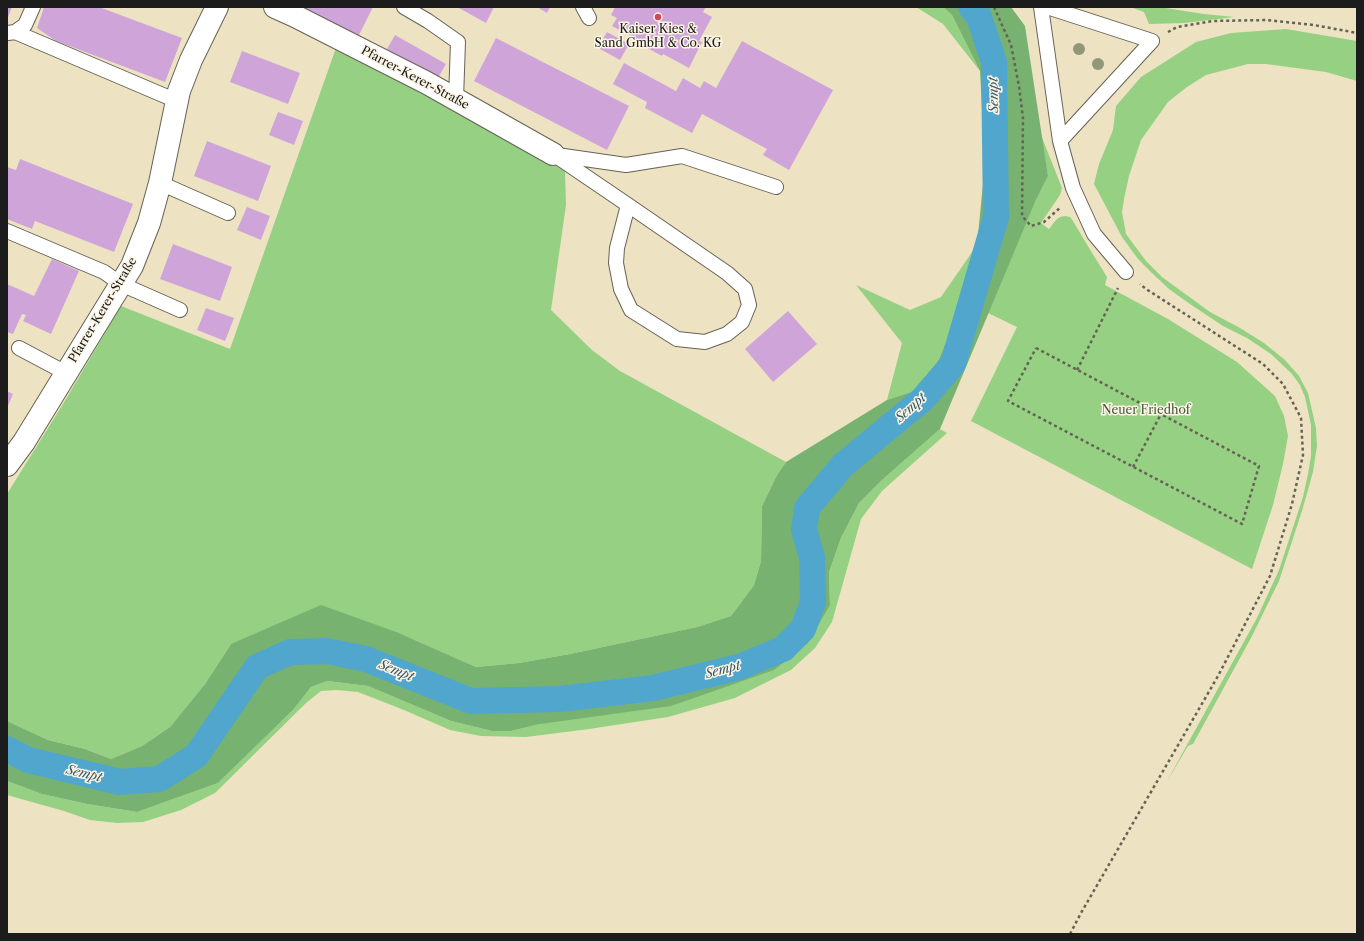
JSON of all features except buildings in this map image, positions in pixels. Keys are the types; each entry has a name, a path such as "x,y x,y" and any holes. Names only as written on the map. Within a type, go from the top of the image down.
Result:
{"street":[{"name":"Pfarrer-Kerer-Straße","path":"7,465 24,442 132,266 149,223 160,184 177,102 191,60 217,7"},
{"name":"Pfarrer-Kerer-Straße","path":"275,7 456,99 553,154"}],"lane":[{"path":"11,33 25,25 33,7"},
{"path":"404,7 428,21 458,42 456,99"},
{"path":"1041,7 1060,141 1073,188 1094,234 1126,272"},
{"path":"1047,7 1152,41 1060,141"},
{"path":"11,33 177,102"},
{"path":"553,154 626,165 682,156 776,187"},
{"path":"553,154 628,205 728,273 745,289 749,305 742,322 727,334 705,342 677,339 631,310 621,288 616,263 617,248 628,205"},
{"path":"160,184 228,213"},
{"path":"7,231 104,272 121,284 180,310"},
{"path":"19,348 66,372"}],"path":[{"path":"994,7 1011,45 1020,92 1023,118 1022,216 1031,226 1044,222"},
{"path":"1152,41 1177,27 1213,21 1266,20 1314,25 1357,33"},
{"path":"1070,934 1218,676 1270,576 1292,504 1302,454 1301,418 1283,384 1262,364 1146,289 1126,272 1077,370"},
{"path":"1036,348 1160,414 1259,466 1242,524 1008,401 1036,348"},
{"path":"1133,467 1160,414"}],"green space":[{"path":"916,7 943,7 952,15 980,71 943,24"},
{"path":"943,7 1011,7 1025,26 1048,176 1036,200 940,429 882,480 859,503 841,538 829,572 830,605 807,644 774,670 671,706 540,724 511,731 492,731 451,721 368,686 327,681 311,687 293,710 218,783 137,812 87,804 42,794 7,781 7,721 48,740 85,749 111,759 142,746 170,727 205,684 231,644 321,605 399,633 476,667 519,663 570,654 697,627 731,616 754,585 761,561 762,506 777,475 786,462 887,400 917,390 939,359 962,302 977,245 985,163 980,71 952,15"},
{"path":"1130,7 1159,7 1234,17 1184,23 1149,24 1144,12"},
{"path":"1286,29 1357,41 1357,81 1326,72 1266,64 1248,64 1206,75 1187,87 1168,102 1141,140 1129,176 1124,199 1122,212 1126,234 1146,261 1162,277 1210,312 1264,343 1285,360 1299,376 1308,393 1316,428 1317,446 1313,472 1279,581 1251,638 1193,744 1188,746 1166,783 1257,618 1279,570 1303,497 1311,456 1311,425 1305,397 1300,385 1292,374 1271,354 1247,338 1223,326 1190,304 1169,289 1152,273 1138,259 1122,237 1094,184 1099,164 1113,130 1116,106 1141,77 1196,42 1231,33"},
{"path":"337,45 494,128 565,171 566,205 551,310 592,350 620,371 786,462 777,475 762,506 761,561 754,585 731,616 697,627 570,654 519,663 476,667 399,633 231,644 205,684 170,727 142,746 111,759 85,749 48,740 7,721 7,494 63,404 121,306 230,349"},
{"name":"Neuer Friedhof","path":"1041,135 1062,188 1060,195 1041,223 1049,229 1060,217 1070,217 1107,277 1105,285 1168,319 1237,362 1275,396 1284,416 1288,436 1273,505 1252,569 971,421 1017,327 988,313 1036,200 1048,176"},
{"path":"977,245 962,302 939,359 917,390 887,400 902,343 856,285 910,310 941,297"},
{"path":"940,429 947,433 882,491 861,519 832,622 815,648 791,670 735,698 668,717 526,737 481,736 450,730 358,692 337,690 321,691 306,703 215,793 181,810 143,822 117,823 90,820 7,795 7,781 42,794 87,804 137,812 218,783 293,710 311,687 327,681 368,686 451,721 492,731 511,731 540,724 830,605 829,572 841,538 859,503 882,480"}],"waterway":[{"name":"Sempt","path":"7,749 28,760 120,782 159,779 196,756 257,667 290,652 327,651 366,659 471,701 560,699 653,688 739,667 783,649 803,629 813,602 812,558 804,529 807,508 843,465 923,399 953,364 996,217 994,62 979,17 971,7"}],"place":[{"name":"Kaiser Kies & Sand GmbH & Co. KG","path":"658,17"}]}
